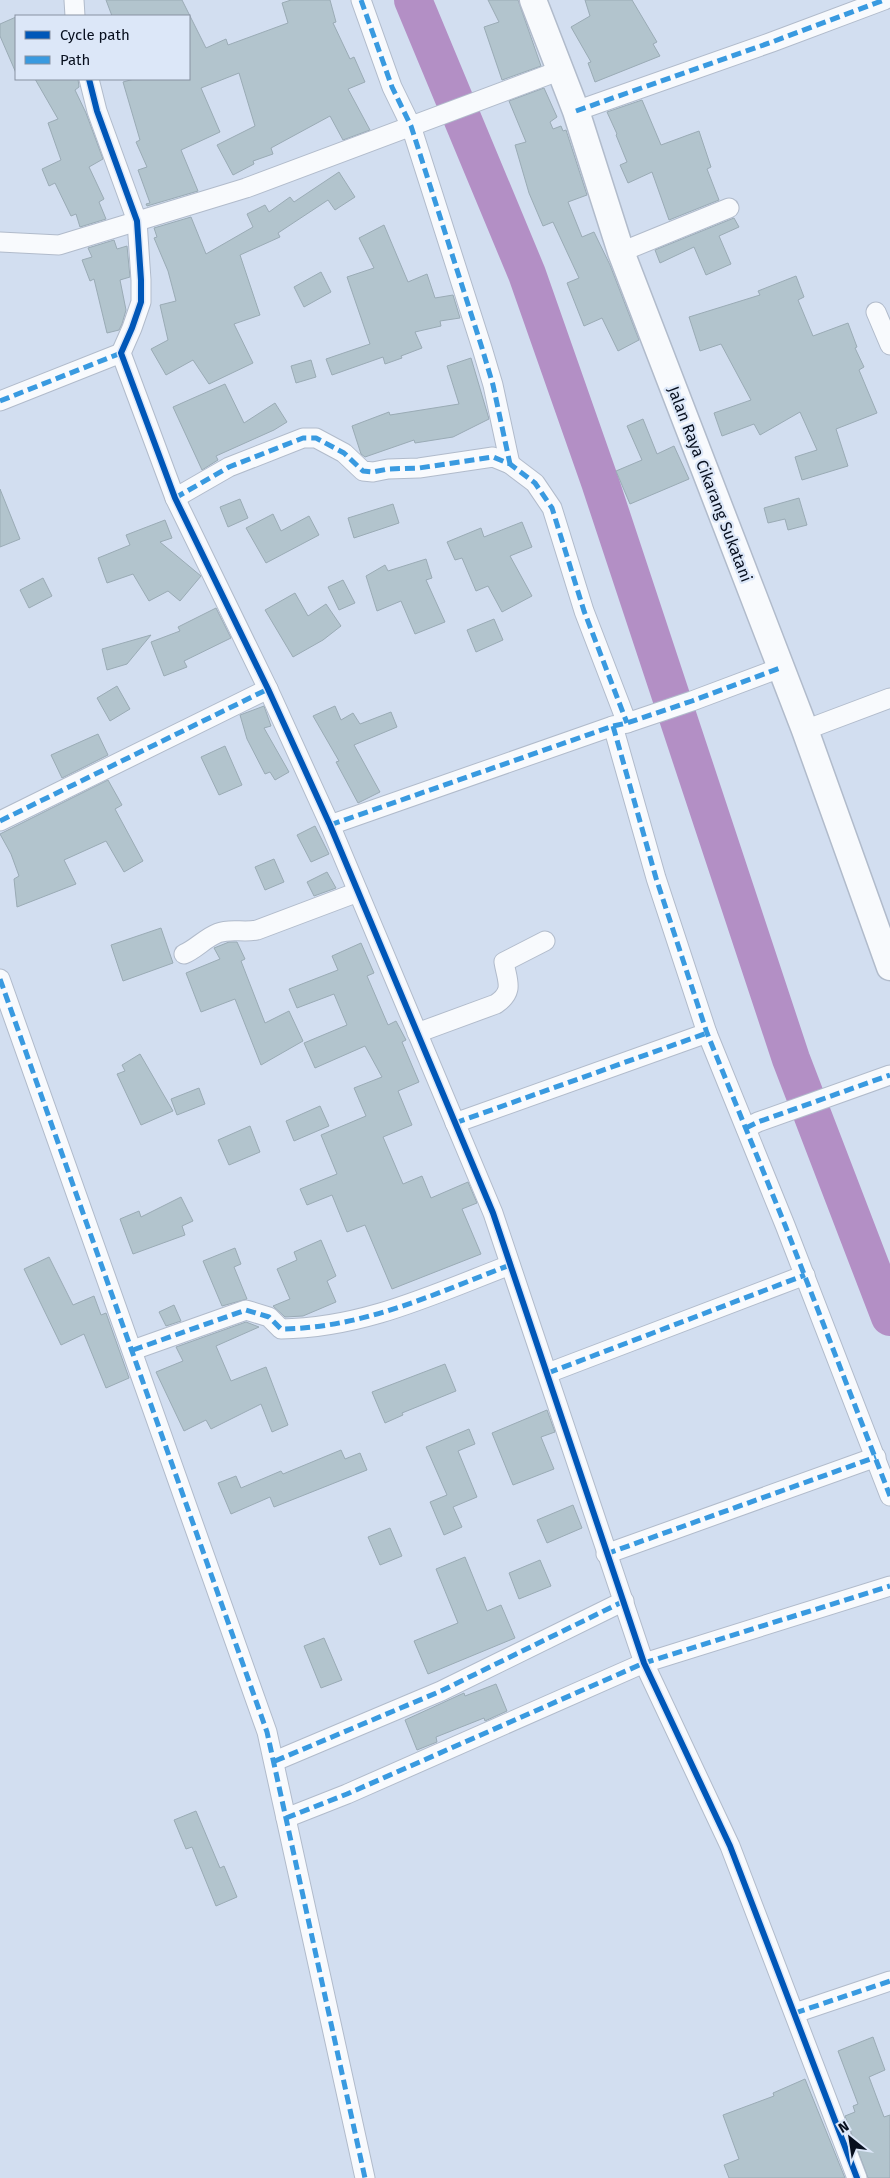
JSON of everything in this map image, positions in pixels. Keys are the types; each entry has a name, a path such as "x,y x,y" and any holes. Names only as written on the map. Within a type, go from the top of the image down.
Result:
{"main road":[{"name":"Jalan Raya Cikarang Sukatani","path":"534,0 576,111 621,252 805,730 890,967"}],"street":[{"path":"74,0 75,15"},
{"path":"361,0 392,87 415,125 493,385 510,464"},
{"path":"576,111 772,42 884,0"},
{"path":"0,242 59,245 246,188 561,70"},
{"path":"89,80 97,112 137,221 141,280 140,302 132,328 121,353 175,498 268,689 330,825 493,1213 644,1663 730,1846 857,2178"},
{"path":"621,252 729,208"},
{"path":"876,312 890,345"},
{"path":"0,401 121,353"},
{"path":"175,498 229,467 303,438 311,437 344,453 363,471 373,472 388,469 419,468 493,457 510,464 535,483 552,508 584,611 626,723 656,878 707,1033 752,1125 805,1275 890,1496"},
{"path":"330,825 692,701 780,668"},
{"path":"0,821 268,689"},
{"path":"805,730 890,698"},
{"path":"184,954 192,951 216,934 229,930 248,932 257,930 358,892"},
{"path":"417,1033 496,1004 505,998 510,986 504,962 545,941"},
{"path":"0,979 267,1732 365,2178"},
{"path":"455,1123 707,1033"},
{"path":"752,1125 890,1075"},
{"path":"133,1350 246,1310 269,1317 281,1328 317,1328 368,1318 510,1265"},
{"path":"548,1373 805,1275"},
{"path":"606,1554 876,1457"},
{"path":"286,1818 347,1794 644,1663 890,1586"},
{"path":"274,1761 441,1691 624,1600"},
{"path":"795,2013 890,1981"}],"building":[{"path":"106,0 182,0 190,15 112,15"},
{"path":"291,0 330,0 336,22 333,23 350,59 354,57 365,82 348,89 370,130 343,140 330,116 271,148 273,154 253,161 254,164 233,175 217,145 255,126 239,73 201,88 220,132 181,150 198,191 147,206 146,204 150,203 138,170 147,167 136,142 140,140 123,82 130,80 190,80 190,16 206,48 226,39 228,45 288,23 282,3"},
{"path":"488,0 518,0 541,66 502,80 484,27 499,22"},
{"path":"585,0 632,0 657,42 653,44 660,56 595,82 588,63 591,62 571,27 590,16"},
{"path":"15,17 15,71 0,36 0,24"},
{"path":"36,80 78,80 79,87 75,90 86,113 103,159 89,167 104,199 99,202 106,219 80,227 76,214 71,216 55,183 49,186 42,169 61,160 48,123 58,119"},
{"path":"544,88 557,117 550,122 553,129 561,126 563,131 566,130 587,195 568,202 582,237 594,232 610,265 639,340 618,351 602,318 584,326 567,283 579,278 553,222 543,226 529,193 515,145 526,142 509,101"},
{"path":"642,100 661,145 699,131 711,167 707,169 719,200 669,220 652,172 628,183 620,165 627,162 607,112"},
{"path":"339,172 355,197 335,210 328,200 278,233 280,237 240,255 260,315 234,324 253,363 209,384 193,360 166,375 151,349 168,340 160,305 176,301 168,271 154,238 157,237 154,228 191,217 206,254 253,227 247,214 265,205 269,212 290,197 294,202"},
{"path":"734,218 739,227 719,236 731,264 706,275 694,247 660,263 655,250"},
{"path":"384,225 408,282 427,274 435,298 453,295 460,318 440,321 441,326 415,332 422,348 401,356 402,358 385,364 383,357 332,375 326,359 370,344 347,277 374,268 359,238"},
{"path":"114,240 117,249 127,246 130,277 120,280 126,310 122,324 119,330 107,333 94,279 90,281 82,260 92,257 88,248"},
{"path":"321,272 331,292 304,307 294,287"},
{"path":"796,276 804,297 798,300 813,336 848,323 857,347 855,348 864,367 859,370 877,413 836,429 848,466 802,480 795,457 817,450 800,412 760,435 754,424 722,436 714,413 751,400 721,344 700,351 689,317 760,295 758,291"},
{"path":"471,358 489,419 453,437 415,443 414,440 365,457 361,454 352,426 389,412 390,415 459,404 447,366"},
{"path":"311,360 316,377 296,383 291,366"},
{"path":"225,384 244,423 275,403 287,422 274,430 216,456 218,460 202,470 173,407"},
{"path":"643,419 657,454 674,446 689,479 630,504 616,471 642,460 627,426"},
{"path":"0,489 20,539 0,547"},
{"path":"799,498 807,525 788,530 785,519 768,523 764,508"},
{"path":"240,499 248,518 228,527 220,507"},
{"path":"393,504 399,523 354,538 348,518"},
{"path":"273,514 281,531 309,516 319,535 266,563 246,528"},
{"path":"165,520 172,538 160,542 201,576 180,601 168,591 149,601 133,574 107,583 98,558 130,545 126,535"},
{"path":"522,522 532,547 510,556 532,596 502,612 488,586 476,591 462,558 455,560 447,542 481,528 484,537"},
{"path":"426,559 432,578 426,580 445,622 415,634 401,601 377,611 366,576 385,565 388,571"},
{"path":"43,578 52,596 29,608 20,590"},
{"path":"343,580 355,603 339,610 328,587"},
{"path":"295,593 308,616 326,604 341,626 323,640 293,657 265,610"},
{"path":"216,608 231,638 184,661 187,667 164,676 151,642 180,631 178,627"},
{"path":"494,619 503,640 476,652 467,630"},
{"path":"151,635 127,664 107,670 102,649"},
{"path":"117,686 130,709 110,721 97,698"},
{"path":"264,706 271,726 264,728 289,772 275,780 270,772 265,774 247,739 240,715"},
{"path":"335,706 341,720 353,713 360,724 391,712 397,727 354,745 380,792 358,803 336,762 339,761 313,716"},
{"path":"98,734 108,755 62,778 51,755"},
{"path":"225,746 242,785 219,795 201,757"},
{"path":"108,780 122,805 115,809 143,861 124,872 106,841 64,860 76,884 17,907 14,879 19,876 11,854 0,834"},
{"path":"315,826 329,854 311,862 297,835"},
{"path":"274,859 284,882 265,890 255,867"},
{"path":"327,872 336,888 314,896 307,882"},
{"path":"161,928 173,963 123,981 111,945"},
{"path":"229,942 237,942 245,959 241,961 265,1023 289,1011 303,1041 261,1065 235,999 201,1012 186,973 220,959 214,948"},
{"path":"361,943 374,973 367,976 388,1025 396,1021 406,1040 402,1042 419,1082 398,1091 412,1125 383,1137 403,1184 422,1176 431,1198 468,1182 477,1203 462,1209 481,1254 392,1289 365,1225 347,1232 332,1195 307,1205 300,1189 337,1174 321,1135 366,1116 354,1088 382,1077 365,1046 315,1068 304,1043 347,1025 334,994 297,1008 289,989 338,970 332,956"},
{"path":"140,1054 173,1111 141,1125 117,1074 125,1071 122,1065"},
{"path":"199,1088 205,1104 177,1115 171,1099"},
{"path":"320,1106 329,1126 294,1141 286,1121"},
{"path":"250,1126 260,1152 229,1165 218,1140"},
{"path":"181,1197 193,1221 182,1226 185,1235 133,1254 120,1219 139,1211 141,1217"},
{"path":"321,1240 336,1276 327,1281 336,1302 303,1316 285,1317 273,1306 290,1299 277,1269 297,1260 294,1252"},
{"path":"235,1248 241,1264 234,1267 247,1299 222,1306 203,1261"},
{"path":"49,1257 73,1305 94,1296 101,1315 106,1313 129,1378 106,1388 84,1334 61,1345 24,1269"},
{"path":"174,1305 181,1321 166,1326 159,1312"},
{"path":"246,1322 259,1327 216,1346 231,1381 266,1367 288,1425 272,1432 261,1404 211,1429 206,1420 184,1431 156,1372 183,1361 176,1347"},
{"path":"445,1364 456,1391 402,1413 403,1415 385,1423 372,1392"},
{"path":"547,1410 555,1432 541,1437 554,1469 513,1485 492,1433"},
{"path":"469,1429 475,1444 458,1451 477,1497 453,1507 462,1527 444,1535 430,1502 447,1495 426,1447"},
{"path":"341,1450 345,1459 360,1453 367,1470 274,1507 270,1497 231,1514 218,1483 236,1476 241,1488 281,1471 283,1474"},
{"path":"573,1505 582,1528 547,1543 537,1520"},
{"path":"390,1528 402,1556 380,1565 368,1537"},
{"path":"465,1557 487,1611 501,1605 515,1638 428,1674 414,1641 458,1623 436,1569"},
{"path":"540,1560 551,1586 519,1599 509,1573"},
{"path":"324,1638 342,1680 321,1688 304,1646"},
{"path":"496,1684 507,1711 485,1721 484,1718 436,1737 437,1742 417,1750 405,1720 464,1693 465,1696"},
{"path":"196,1811 220,1868 224,1866 237,1897 216,1906 192,1847 186,1849 174,1820"},
{"path":"873,2037 885,2070 869,2077 884,2117 890,2115 890,2178 868,2178 845,2116 855,2112 853,2106 858,2104 838,2051"},
{"path":"805,2079 845,2178 729,2178 724,2165 739,2159 723,2115 774,2096 773,2093"}],"waterway":[{"path":"413,0 527,274 600,482 791,1059 890,1317"}],"marked path":[{"path":"361,0 392,87 411,126 493,385 510,464"},
{"path":"576,111 772,42 884,0"},
{"path":"0,401 121,353"},
{"path":"175,498 229,467 303,438 316,438 344,453 363,471 373,472 388,469 419,468 493,457 510,464 535,483 552,508 584,611 627,723"},
{"path":"330,825 613,726 692,701 780,668"},
{"path":"0,821 268,689"},
{"path":"613,726 656,878 707,1033 785,1225 890,1496"},
{"path":"0,979 267,1732 365,2178"},
{"path":"455,1123 707,1033"},
{"path":"746,1128 890,1075"},
{"path":"133,1350 246,1310 269,1317 281,1329 341,1323 398,1308 510,1265"},
{"path":"548,1373 805,1275"},
{"path":"606,1554 876,1457"},
{"path":"286,1818 347,1794 644,1663 890,1586"},
{"path":"275,1761 441,1691 624,1601"},
{"path":"795,2013 890,1981"}],"cycle path":[{"path":"89,80 97,111 137,221 141,302 121,353 175,498 268,689 330,825 493,1213 644,1663 730,1846 857,2178"}]}
